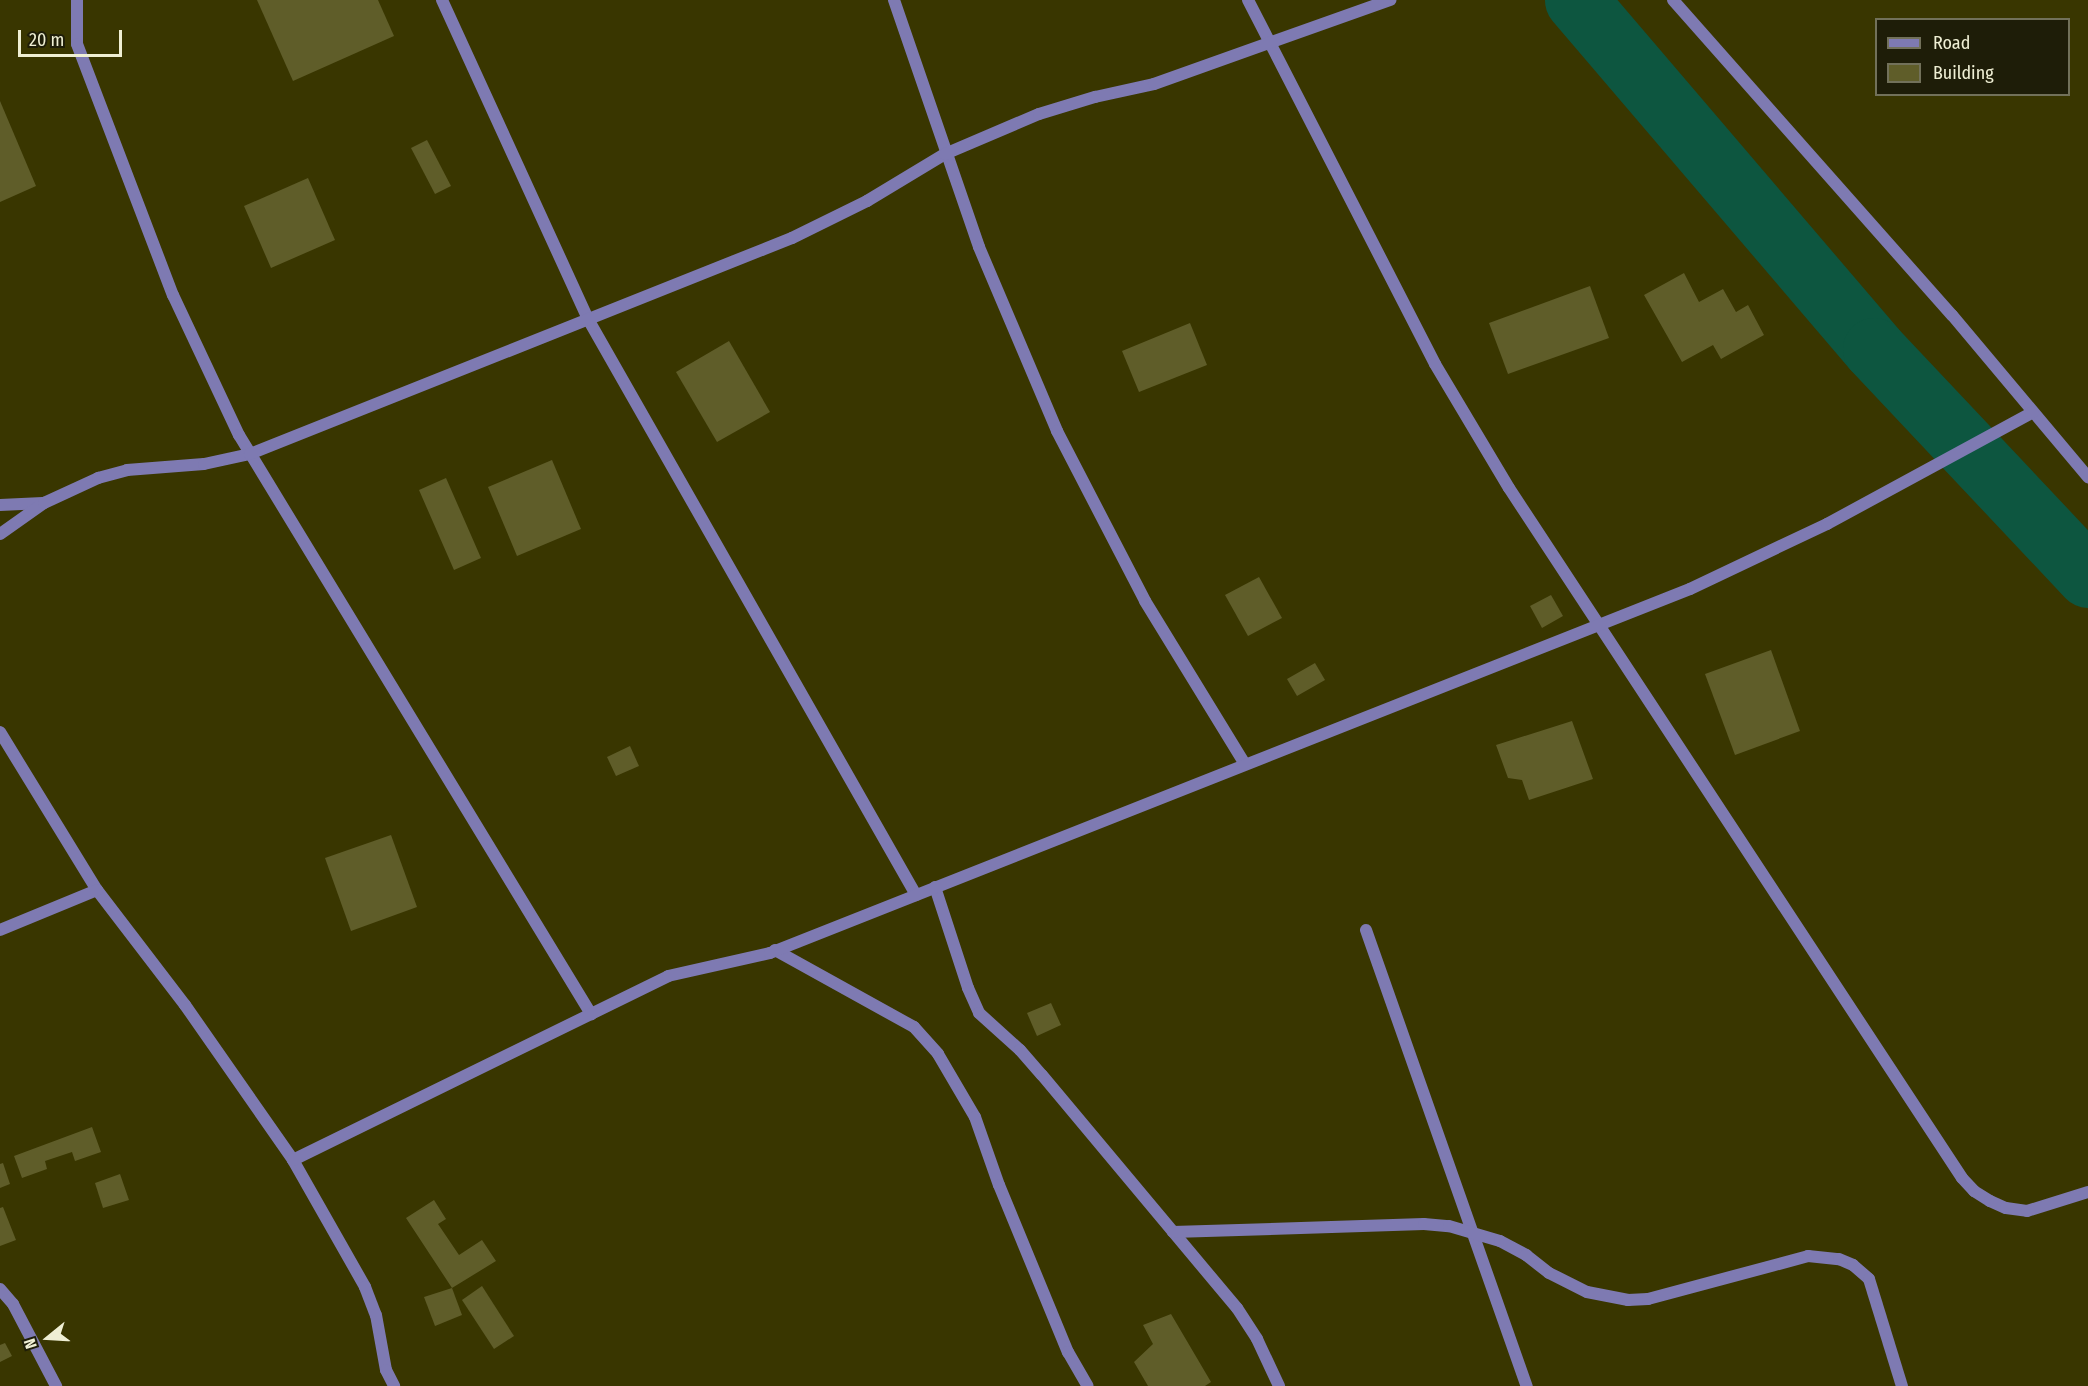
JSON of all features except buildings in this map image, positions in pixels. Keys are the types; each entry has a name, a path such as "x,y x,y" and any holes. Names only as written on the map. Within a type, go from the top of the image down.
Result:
{"street":[{"path":"77,0 77,44 115,146 204,366 250,454 591,1014"},
{"path":"442,0 588,319 916,895"},
{"path":"894,0 945,154 979,247 1057,431 1145,601 1245,764"},
{"path":"1248,0 1435,364 1509,488 1962,1178 1974,1191 1990,1202 2006,1208 2027,1211 2088,1192"},
{"path":"0,534 44,503 70,489 126,470 204,464 250,454 588,319 830,221 945,154 1039,114 1095,97 1154,84 1390,0"},
{"path":"1673,0 1952,315 2088,477"},
{"path":"293,1160 668,976 742,961 775,950 1600,624 1759,557 2033,412"},
{"path":"0,505 44,503"},
{"path":"0,732 97,890 185,1005 293,1160 365,1287 376,1315 386,1370 394,1386"},
{"path":"934,887 968,988 979,1013 1020,1050 1237,1308 1257,1339 1279,1386"},
{"path":"0,930 97,890"},
{"path":"1366,930 1527,1386"},
{"path":"775,950 914,1027 938,1054 975,1117 999,1185 1068,1352 1088,1386"},
{"path":"1173,1232 1424,1224 1472,1232 1500,1241 1526,1255 1568,1284 1587,1292 1628,1300 1648,1299 1808,1256 1839,1259 1853,1265 1869,1279 1902,1386"},
{"path":"0,1289 13,1304 56,1386"}],"waterway":[{"path":"1576,0 1874,349 2088,576"}]}
